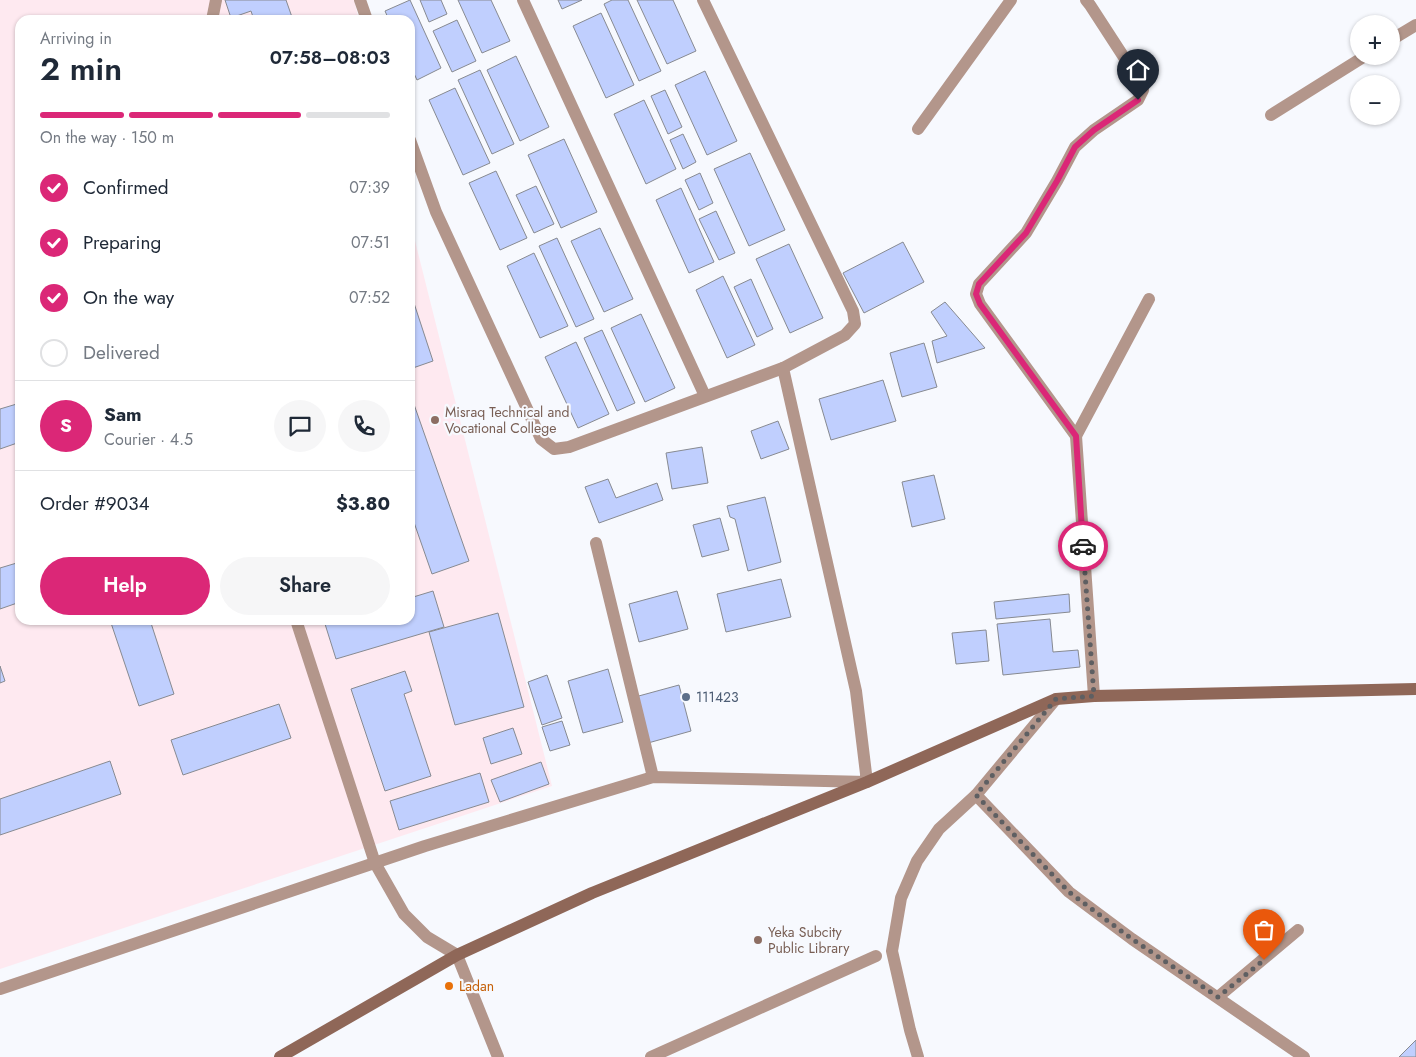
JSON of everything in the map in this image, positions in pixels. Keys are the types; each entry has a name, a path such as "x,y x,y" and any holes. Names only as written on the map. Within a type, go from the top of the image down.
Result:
{"street":[{"path":"213,15 216,0"},
{"path":"360,0 365,15"},
{"path":"523,0 705,396"},
{"path":"415,154 436,212 541,439 554,450 569,447 783,368 845,335 855,324 853,311 704,0"},
{"path":"918,129 1012,0"},
{"path":"1076,436 980,304 976,294 979,284 1026,233 1075,147 1094,130 1138,100 1143,90 1140,82 1086,0"},
{"path":"1400,35 1416,25"},
{"path":"1271,115 1351,65"},
{"path":"1094,696 1076,436 1149,299"},
{"path":"783,368 856,691 867,782"},
{"path":"596,543 653,777"},
{"path":"298,625 375,863 404,914 427,937 457,955 498,1057"},
{"path":"280,1057 297,1053 457,955 592,893 867,782 1056,699 1094,696 1416,689"},
{"path":"918,1057 892,951 901,898 917,861 939,828 976,795 1056,699"},
{"path":"0,989 425,846 653,777 867,782"},
{"path":"976,795 1069,892 1132,939 1304,1057"},
{"path":"1218,997 1298,930"},
{"path":"651,1057 876,956"}],"shaded area":[{"name":"Misraq Technical and Vocational College","path":"0,0 354,0 358,15 15,15 15,625 415,625 415,241 552,786 0,969"}],"building":[{"path":"225,0 286,0 291,15 252,15 251,11 240,15 230,15"},
{"path":"410,0 441,68 417,80 415,76 415,15 387,15 385,11"},
{"path":"420,0 441,0 447,14 429,22"},
{"path":"458,0 491,0 510,41 482,53"},
{"path":"558,0 582,0 562,9"},
{"path":"612,0 628,0 661,71 639,81 604,4"},
{"path":"637,0 673,0 696,51 667,64"},
{"path":"601,13 634,85 606,98 573,26"},
{"path":"457,20 476,61 452,72 433,31"},
{"path":"516,56 549,127 520,141 487,70"},
{"path":"480,70 514,144 492,154 458,80"},
{"path":"705,71 737,141 707,155 675,85"},
{"path":"455,88 490,163 463,175 429,100"},
{"path":"665,90 682,127 668,134 651,96"},
{"path":"644,100 676,169 646,184 614,114"},
{"path":"683,134 696,162 683,169 670,140"},
{"path":"564,139 597,212 561,228 528,155"},
{"path":"750,153 785,230 749,246 714,169"},
{"path":"496,171 527,238 500,250 469,183"},
{"path":"700,173 713,203 699,210 685,180"},
{"path":"536,186 554,224 534,233 516,195"},
{"path":"681,188 714,262 689,273 656,200"},
{"path":"716,211 735,253 719,260 699,219"},
{"path":"600,228 633,299 604,312 571,241"},
{"path":"557,238 594,319 576,327 539,246"},
{"path":"903,242 924,282 864,313 843,273"},
{"path":"789,244 823,318 790,333 756,259"},
{"path":"534,253 568,326 540,338 507,266"},
{"path":"723,276 755,345 727,358 696,290"},
{"path":"751,279 773,329 757,337 734,287"},
{"path":"945,302 985,348 937,363 932,341 947,336 931,312"},
{"path":"415,306 433,361 415,367"},
{"path":"641,314 675,388 645,402 611,328"},
{"path":"602,330 635,403 617,411 584,338"},
{"path":"576,342 609,414 578,428 545,357"},
{"path":"924,343 937,387 902,397 890,353"},
{"path":"883,380 896,421 831,440 819,399"},
{"path":"15,404 15,444 0,449 0,409"},
{"path":"415,407 469,561 432,574 415,525"},
{"path":"778,421 789,449 761,459 751,431"},
{"path":"702,447 708,483 672,489 666,453"},
{"path":"934,475 945,519 912,527 902,482"},
{"path":"608,479 616,498 657,483 663,500 599,523 585,487"},
{"path":"765,497 781,562 748,571 735,519 730,517 727,506"},
{"path":"720,518 729,550 702,557 693,525"},
{"path":"15,564 15,604 0,609 0,568"},
{"path":"781,579 791,617 726,632 717,594"},
{"path":"433,591 444,627 336,659 325,625 415,625 415,596"},
{"path":"677,591 688,629 639,642 629,604"},
{"path":"1069,594 1070,612 996,619 994,602"},
{"path":"498,613 524,707 455,725 429,632"},
{"path":"1050,619 1053,652 1078,650 1080,667 1003,675 997,624"},
{"path":"112,625 152,625 174,694 139,706"},
{"path":"986,630 989,661 956,664 952,633"},
{"path":"0,666 5,681 0,683"},
{"path":"608,669 623,722 583,733 568,681"},
{"path":"405,671 412,691 404,694 431,776 385,791 351,689"},
{"path":"547,675 562,718 542,725 528,682"},
{"path":"679,685 691,731 648,743 635,697"},
{"path":"279,704 291,738 183,775 171,740"},
{"path":"562,721 570,745 550,751 542,727"},
{"path":"513,728 522,754 491,764 483,738"},
{"path":"110,761 121,794 0,835 0,799"},
{"path":"541,762 549,784 500,802 491,780"},
{"path":"480,773 489,802 399,830 390,801"},
{"path":"1416,1040 1416,1057 1399,1057"}],"way so far":[{"path":"1083,546 1094,696 1056,699 976,795 1069,892 1132,939 1218,997 1264,960"}],"place":[{"name":"Misraq Technical and Vocational College","path":"435,420"},
{"name":"111423","path":"686,697"},
{"name":"Yeka Subcity Public Library","path":"758,940"},
{"name":"Ladan","path":"449,986"}],"route":[{"path":"1083,546 1076,436 980,304 976,294 979,284 1026,233 1075,147 1094,130 1138,100"}]}
